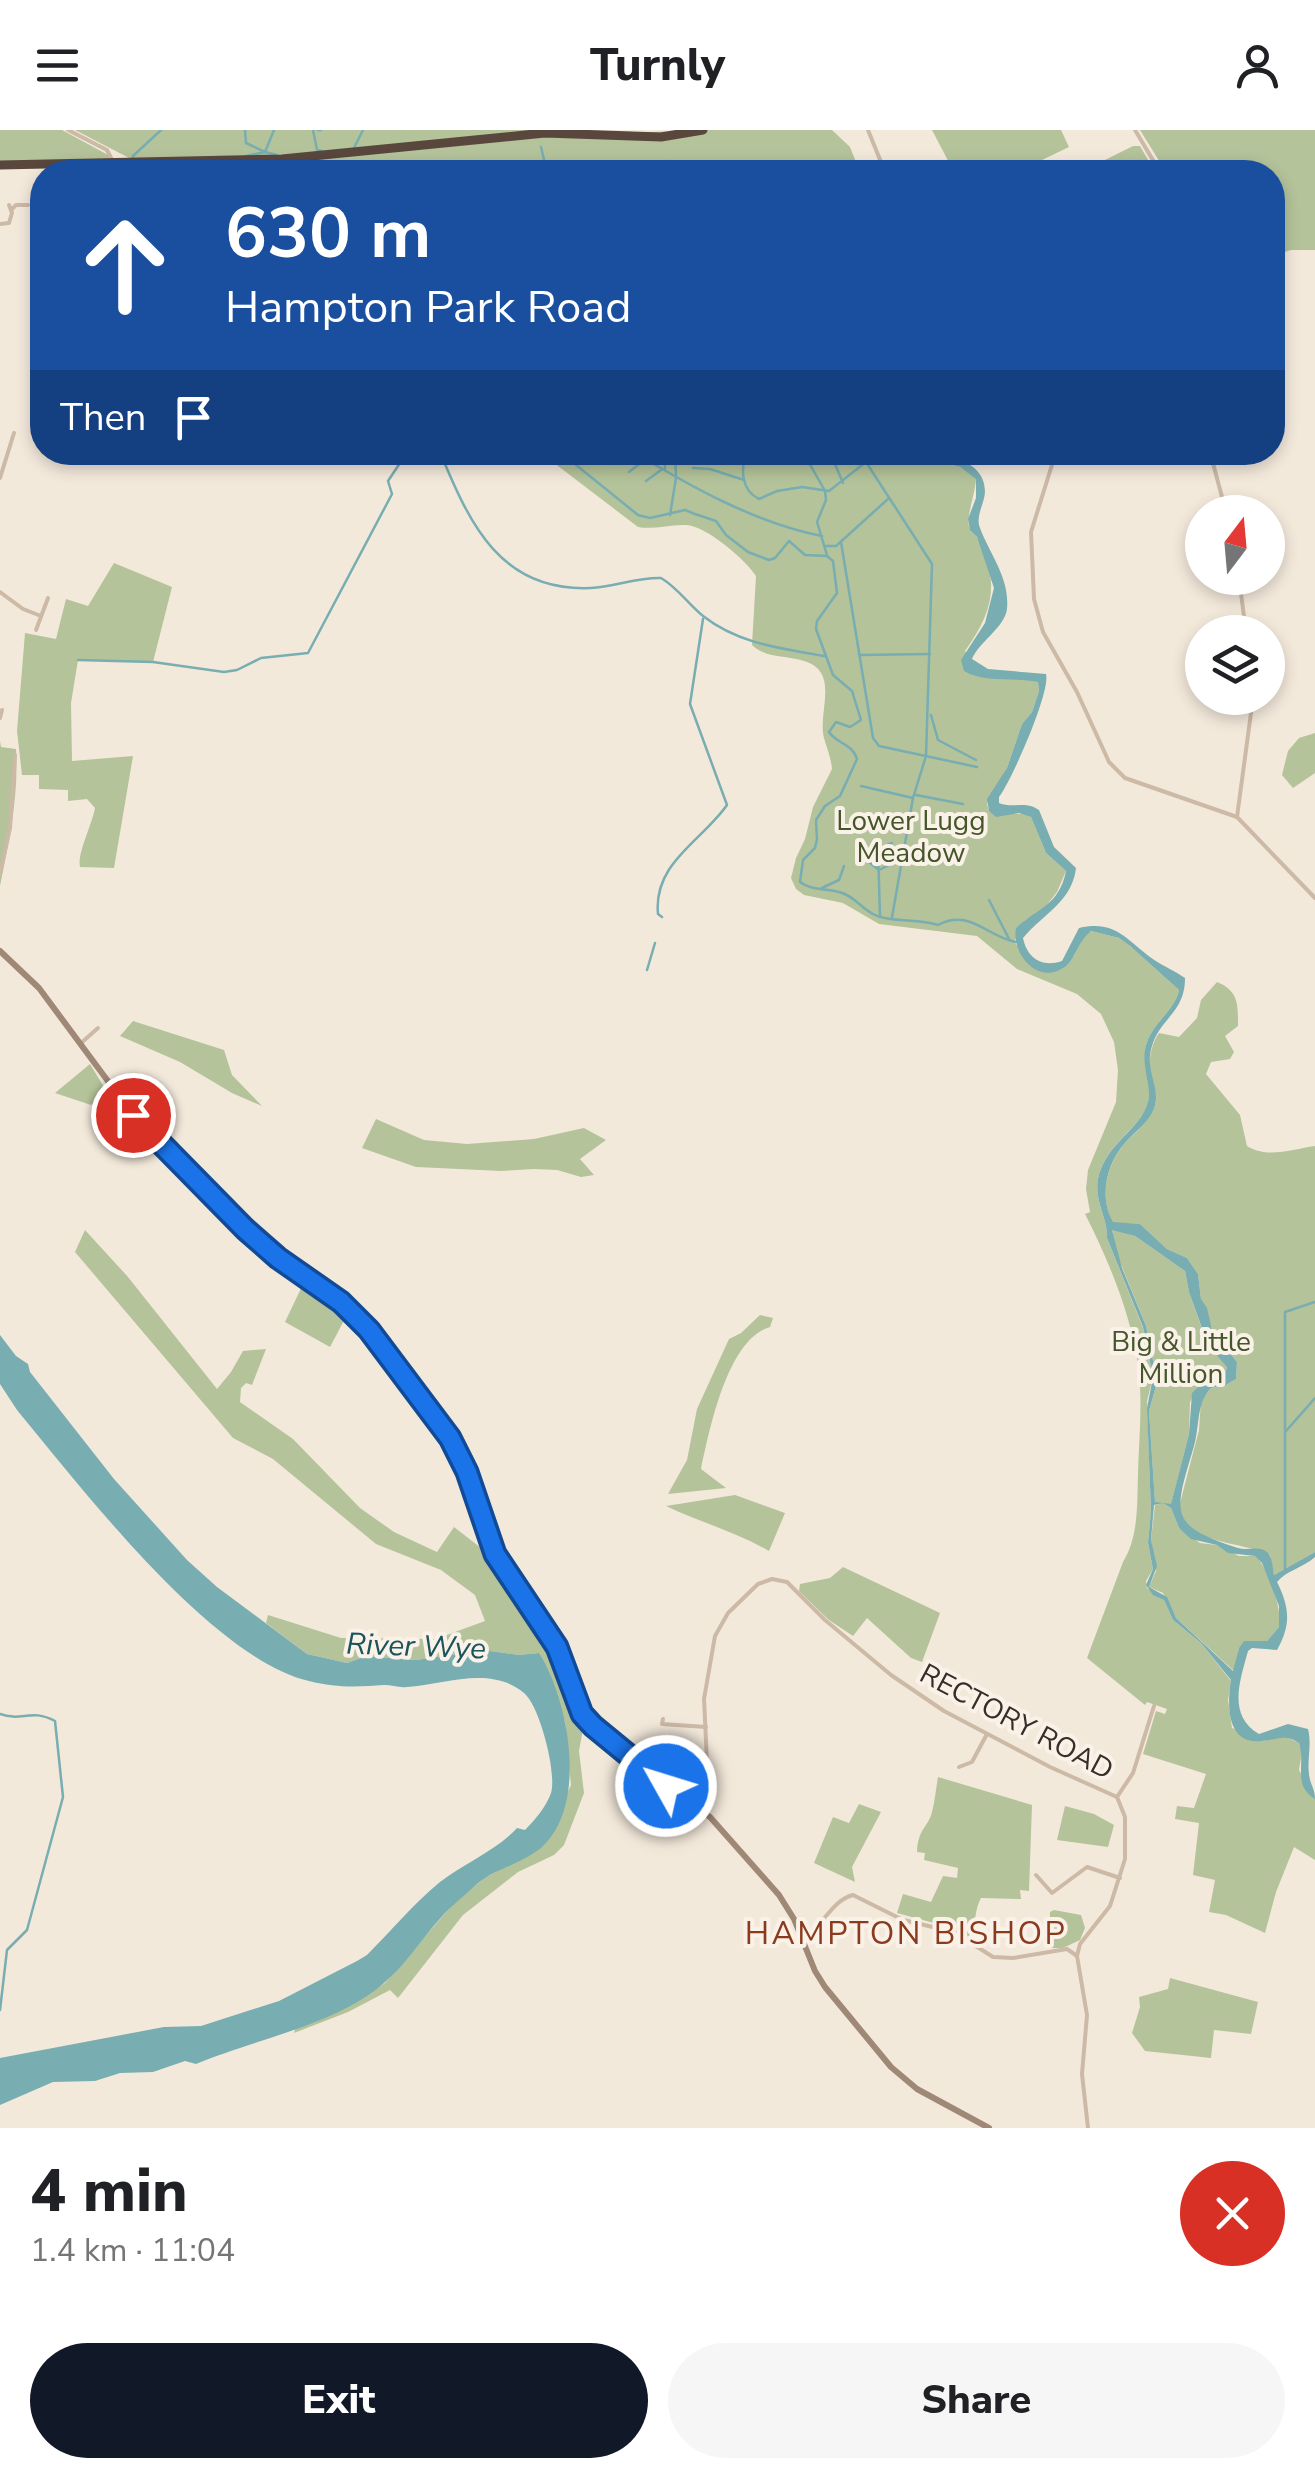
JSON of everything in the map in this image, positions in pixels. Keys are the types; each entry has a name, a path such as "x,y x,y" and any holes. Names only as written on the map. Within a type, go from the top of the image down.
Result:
{"highway":[{"path":"226,160 320,156 545,133 661,137 702,130"},
{"path":"0,165 30,165"}],"main road":[{"path":"0,951 22,969 133,1115 222,1208 278,1258 361,1320 439,1421 460,1456 495,1554 557,1647 582,1714 642,1769 720,1828 779,1895 825,1987 891,2068 934,2099 989,2128"}],"street":[{"path":"68,130 108,150 111,160"},
{"path":"868,130 880,160"},
{"path":"1135,130 1153,160"},
{"path":"0,224 10,225 10,207 28,204"},
{"path":"0,478 15,438"},
{"path":"1052,465 1031,532 1034,598 1043,632 1077,692 1092,732 1119,774 1237,817 1315,898"},
{"path":"1213,465 1221,495"},
{"path":"0,592 41,616"},
{"path":"36,630 48,598"},
{"path":"0,718 2,710"},
{"path":"1237,817 1250,715"},
{"path":"0,874 10,828 15,754"},
{"path":"80,1044 95,1030 87,1025"},
{"name":"RECTORY ROAD","path":"688,1801 704,1776 704,1699 715,1636 728,1613 752,1589 772,1579 787,1582 891,1675 944,1711 1117,1797"},
{"path":"1088,2128 1082,2074 1087,2016 1077,1956 1080,1944 1105,1915 1120,1878 1127,1834 1117,1797 1133,1773 1154,1706"},
{"path":"662,1724 706,1727"},
{"path":"959,1767 972,1762 987,1734"},
{"path":"1036,1875 1052,1893 1087,1867 1120,1878"},
{"path":"802,1936 814,1930 839,1901 853,1895 904,1920 954,1932 993,1956 1013,1958 1080,1944"},
{"path":"1067,1949 1077,1956"}],"green space":[{"path":"0,130 62,130 110,156 109,160 0,162"},
{"path":"75,130 538,130 305,155 133,160"},
{"path":"832,130 850,147 855,160 308,160 558,135"},
{"path":"932,130 1061,130 1069,147 1042,160 948,160"},
{"path":"1140,130 1315,130 1315,250 1285,252 1285,160 1159,160"},
{"path":"1140,146 1148,160 1105,160"},
{"name":"Lower Lugg Meadow","path":"557,465 952,465 976,478 969,526 985,555 991,584 982,624 965,651 986,678 1038,681 1039,691 1032,712 1022,724 1007,768 987,804 989,811 995,813 1031,817 1046,853 1066,871 1057,892 1042,911 1025,920 1014,942 1042,971 1074,956 1091,931 1119,938 1179,990 1147,1042 1148,1103 1102,1166 1098,1195 1107,1238 1143,1328 1153,1377 1147,1401 1151,1512 1148,1543 1153,1569 1146,1581 1147,1588 1164,1600 1173,1620 1201,1643 1231,1681 1228,1700 1232,1728 1264,1741 1284,1736 1299,1743 1299,1770 1315,1799 1315,1860 1294,1847 1265,1933 1226,1915 1209,1912 1215,1880 1193,1875 1199,1823 1175,1819 1177,1806 1194,1808 1206,1774 1143,1754 1156,1711 1165,1714 1167,1709 1147,1702 1145,1705 1087,1658 1128,1552 1137,1507 1140,1419 1135,1346 1110,1268 1085,1214 1090,1212 1088,1170 1116,1102 1118,1070 1114,1042 1101,1014 1077,994 1017,969 977,936 879,924 843,903 804,895 796,889 791,878 796,858 813,807 832,769 824,738 822,674 804,661 770,655 752,645 756,576 724,544 686,525 638,527"},
{"path":"114,563 172,587 153,662 78,660 71,703 72,761 133,756 114,868 80,867 95,808 87,799 68,801 68,790 39,789 39,775 22,775 17,731 25,633 56,639 66,599 88,606"},
{"path":"1315,733 1315,773 1293,788 1282,775 1288,751 1299,738"},
{"path":"0,741 1,747 16,749 17,766 0,886"},
{"path":"1217,982 1233,994 1238,1026 1225,1036 1234,1052 1230,1059 1211,1062 1206,1074 1240,1115 1247,1146 1272,1153 1315,1146 1315,1552 1274,1575 1270,1555 1204,1536 1184,1520 1179,1507 1199,1430 1201,1400 1211,1388 1236,1379 1237,1362 1212,1329 1201,1299 1198,1274 1187,1258 1167,1249 1140,1224 1113,1223 1106,1203 1113,1161 1155,1107 1150,1066 1156,1038 1159,1033 1179,1037 1197,1018 1201,1000"},
{"path":"133,1021 224,1050 232,1075 262,1106 180,1062 120,1036"},
{"path":"90,1064 107,1092 91,1105 55,1093"},
{"path":"376,1119 424,1140 467,1144 534,1139 584,1128 606,1140 580,1159 594,1175 581,1177 557,1170 416,1167 362,1148"},
{"name":"Big & Little Million","path":"1112,1229 1135,1236 1185,1271 1202,1329 1227,1367 1226,1375 1215,1376 1198,1387 1190,1402 1189,1434 1171,1505 1155,1503 1149,1411 1156,1386 1155,1372 1146,1326 1116,1252"},
{"path":"85,1230 128,1277 217,1389 243,1351 266,1349 252,1385 246,1383 241,1388 240,1402 293,1439 360,1508 394,1532 437,1552 454,1527 490,1555 554,1647 584,1724 579,1751 584,1793 564,1845 554,1855 518,1872 463,1915 398,1998 390,1990 294,2033 295,2029 385,1983 454,1903 485,1878 542,1846 571,1785 565,1722 539,1653 519,1655 483,1650 416,1660 366,1656 347,1663 307,1654 266,1623 268,1615 341,1638 436,1639 485,1621 475,1595 441,1570 376,1544 273,1459 233,1438 75,1252"},
{"path":"305,1280 348,1313 330,1347 285,1322"},
{"path":"760,1315 773,1318 770,1327 755,1335 731,1367 701,1469 726,1488 668,1494 687,1460 697,1409 729,1339"},
{"path":"735,1495 785,1513 769,1551 666,1506"},
{"path":"1163,1503 1171,1508 1179,1528 1200,1543 1217,1545 1239,1556 1256,1556 1270,1580 1277,1600 1279,1627 1267,1641 1239,1648 1234,1671 1176,1618 1163,1593 1149,1587 1156,1571 1151,1540 1155,1505"},
{"path":"843,1567 940,1613 922,1662 911,1658 867,1618 853,1636 829,1620 799,1591 800,1584 830,1578"},
{"path":"938,1777 1032,1805 1029,1891 1020,1890 1021,1899 981,1898 971,1938 949,1927 897,1913 903,1894 931,1902 943,1876 957,1878 958,1868 924,1860 925,1853 917,1852 919,1838 932,1812"},
{"path":"859,1804 881,1812 852,1867 855,1882 814,1863 833,1817 849,1823"},
{"path":"1065,1806 1094,1814 1114,1825 1108,1847 1057,1840"},
{"path":"1050,1912 1081,1915 1085,1928 1080,1940 1063,1948 1049,1948"},
{"path":"1170,1978 1258,2002 1251,2034 1214,2030 1211,2058 1145,2051 1132,2033 1139,1997 1168,1989"}],"water":[{"path":"952,465 969,465 983,479 985,491 979,523 1002,577 1007,609 1002,622 972,659 988,669 1046,674 1036,716 999,803 1039,810 1054,847 1076,868 1069,890 1023,938 1025,945 1036,960 1055,963 1062,961 1079,928 1101,926 1118,932 1185,978 1177,1008 1152,1046 1155,1106 1118,1151 1107,1181 1106,1202 1113,1222 1140,1224 1167,1249 1187,1258 1198,1274 1201,1299 1212,1330 1237,1362 1236,1379 1211,1388 1206,1394 1182,1487 1182,1514 1198,1532 1215,1540 1265,1551 1274,1575 1315,1552 1310,1561 1277,1582 1286,1608 1285,1632 1277,1650 1248,1651 1238,1697 1243,1717 1259,1734 1288,1724 1308,1729 1309,1774 1315,1799 1302,1781 1299,1743 1285,1738 1249,1741 1241,1737 1231,1721 1231,1680 1201,1643 1173,1620 1164,1600 1153,1595 1146,1585 1153,1569 1148,1543 1151,1511 1147,1408 1153,1377 1143,1327 1107,1238 1097,1187 1108,1155 1144,1112 1149,1096 1144,1059 1147,1042 1179,990 1119,938 1091,931 1067,965 1047,973 1030,965 1018,948 1016,928 1053,899 1066,871 1046,853 1031,817 1019,813 996,817 989,811 987,799 1007,768 1022,724 1032,712 1039,691 1038,682 981,677 964,671 961,660 985,623 994,588 968,519 976,498 976,479","holes":["1112,1230 1135,1236 1185,1271 1208,1345 1227,1367 1225,1375 1206,1379 1192,1393 1189,1434 1171,1504 1155,1502 1149,1411 1156,1386 1155,1371 1146,1326 1122,1268","1163,1503 1171,1508 1179,1528 1191,1539 1217,1545 1228,1553 1255,1556 1262,1563 1279,1606 1279,1627 1267,1641 1244,1641 1233,1671 1176,1618 1167,1597 1149,1587 1157,1566 1151,1540 1154,1505"]},
{"path":"0,1335 16,1356 28,1364 30,1372 114,1479 187,1560 307,1654 347,1663 366,1656 416,1660 483,1650 519,1655 539,1653 559,1697 569,1751 569,1779 566,1804 557,1827 543,1846 475,1886 384,1983 343,2010 196,2064 185,2061 153,2072 120,2073 95,2081 53,2082 0,2105 0,2058 164,2027 201,2026 279,2001 357,1961 440,1882 517,1828 525,1830 546,1803 552,1784 549,1756 536,1711 524,1693 511,1685 467,1678 404,1687 328,1685 271,1666 231,1640 150,1566 17,1410 0,1384"}],"waterway":[{"path":"133,160 161,130"},
{"path":"245,130 246,143 265,152 274,130"},
{"path":"313,130 317,150 322,151"},
{"path":"354,148 363,130"},
{"path":"541,147 544,160"},
{"path":"246,156 265,152 277,155"},
{"path":"78,660 153,662 224,672 261,658 308,653 392,494 388,481 399,465"},
{"path":"446,465 464,505 493,549 534,579 591,588 661,578 703,616 731,633 760,644 824,656"},
{"path":"576,465 638,515 650,518 685,510 716,521 726,535 748,552 769,560 789,541 805,555 827,556 833,561 837,593 817,621 816,629 833,675 852,691 861,720 850,727 836,722 829,732 852,750 857,759 840,796 825,806 816,820 815,848 803,860 800,882 844,894 880,917 938,925 960,920 1016,942"},
{"path":"629,472 638,465"},
{"path":"656,465 749,513 822,536"},
{"path":"670,515 676,465"},
{"path":"744,465 749,491 759,499 802,487 829,491 862,465"},
{"path":"810,465 825,491 826,500 817,522 827,555"},
{"path":"835,465 843,483"},
{"path":"868,465 932,564 926,756 913,798 892,917"},
{"path":"693,468 744,480"},
{"path":"646,481 661,470"},
{"path":"825,546 836,546 888,499"},
{"path":"841,542 873,738 879,746 977,767"},
{"path":"662,917 658,914 659,896 671,867 727,805 690,704 703,619"},
{"path":"859,655 930,654"},
{"path":"931,715 938,740 976,760"},
{"path":"861,786 913,798"},
{"path":"916,795 963,804"},
{"path":"880,917 878,849 892,843"},
{"path":"865,859 879,870 893,863"},
{"path":"822,888 839,880 844,866"},
{"path":"989,900 1009,939"},
{"path":"647,970 655,943"},
{"path":"1285,1569 1285,1312 1315,1302"},
{"path":"1286,1431 1315,1398"},
{"path":"0,1714 55,1721 63,1797 27,1930 7,1950 0,2010"}],"district":[{"name":"HAMPTON BISHOP","path":"906,1933"}],"route":[{"path":"133,1115 245,1229 278,1258 341,1302 369,1330 439,1421 460,1456 495,1554 557,1647 582,1714 666,1786"}],"water label":[{"name":"River Wye","path":"416,1646"}]}
